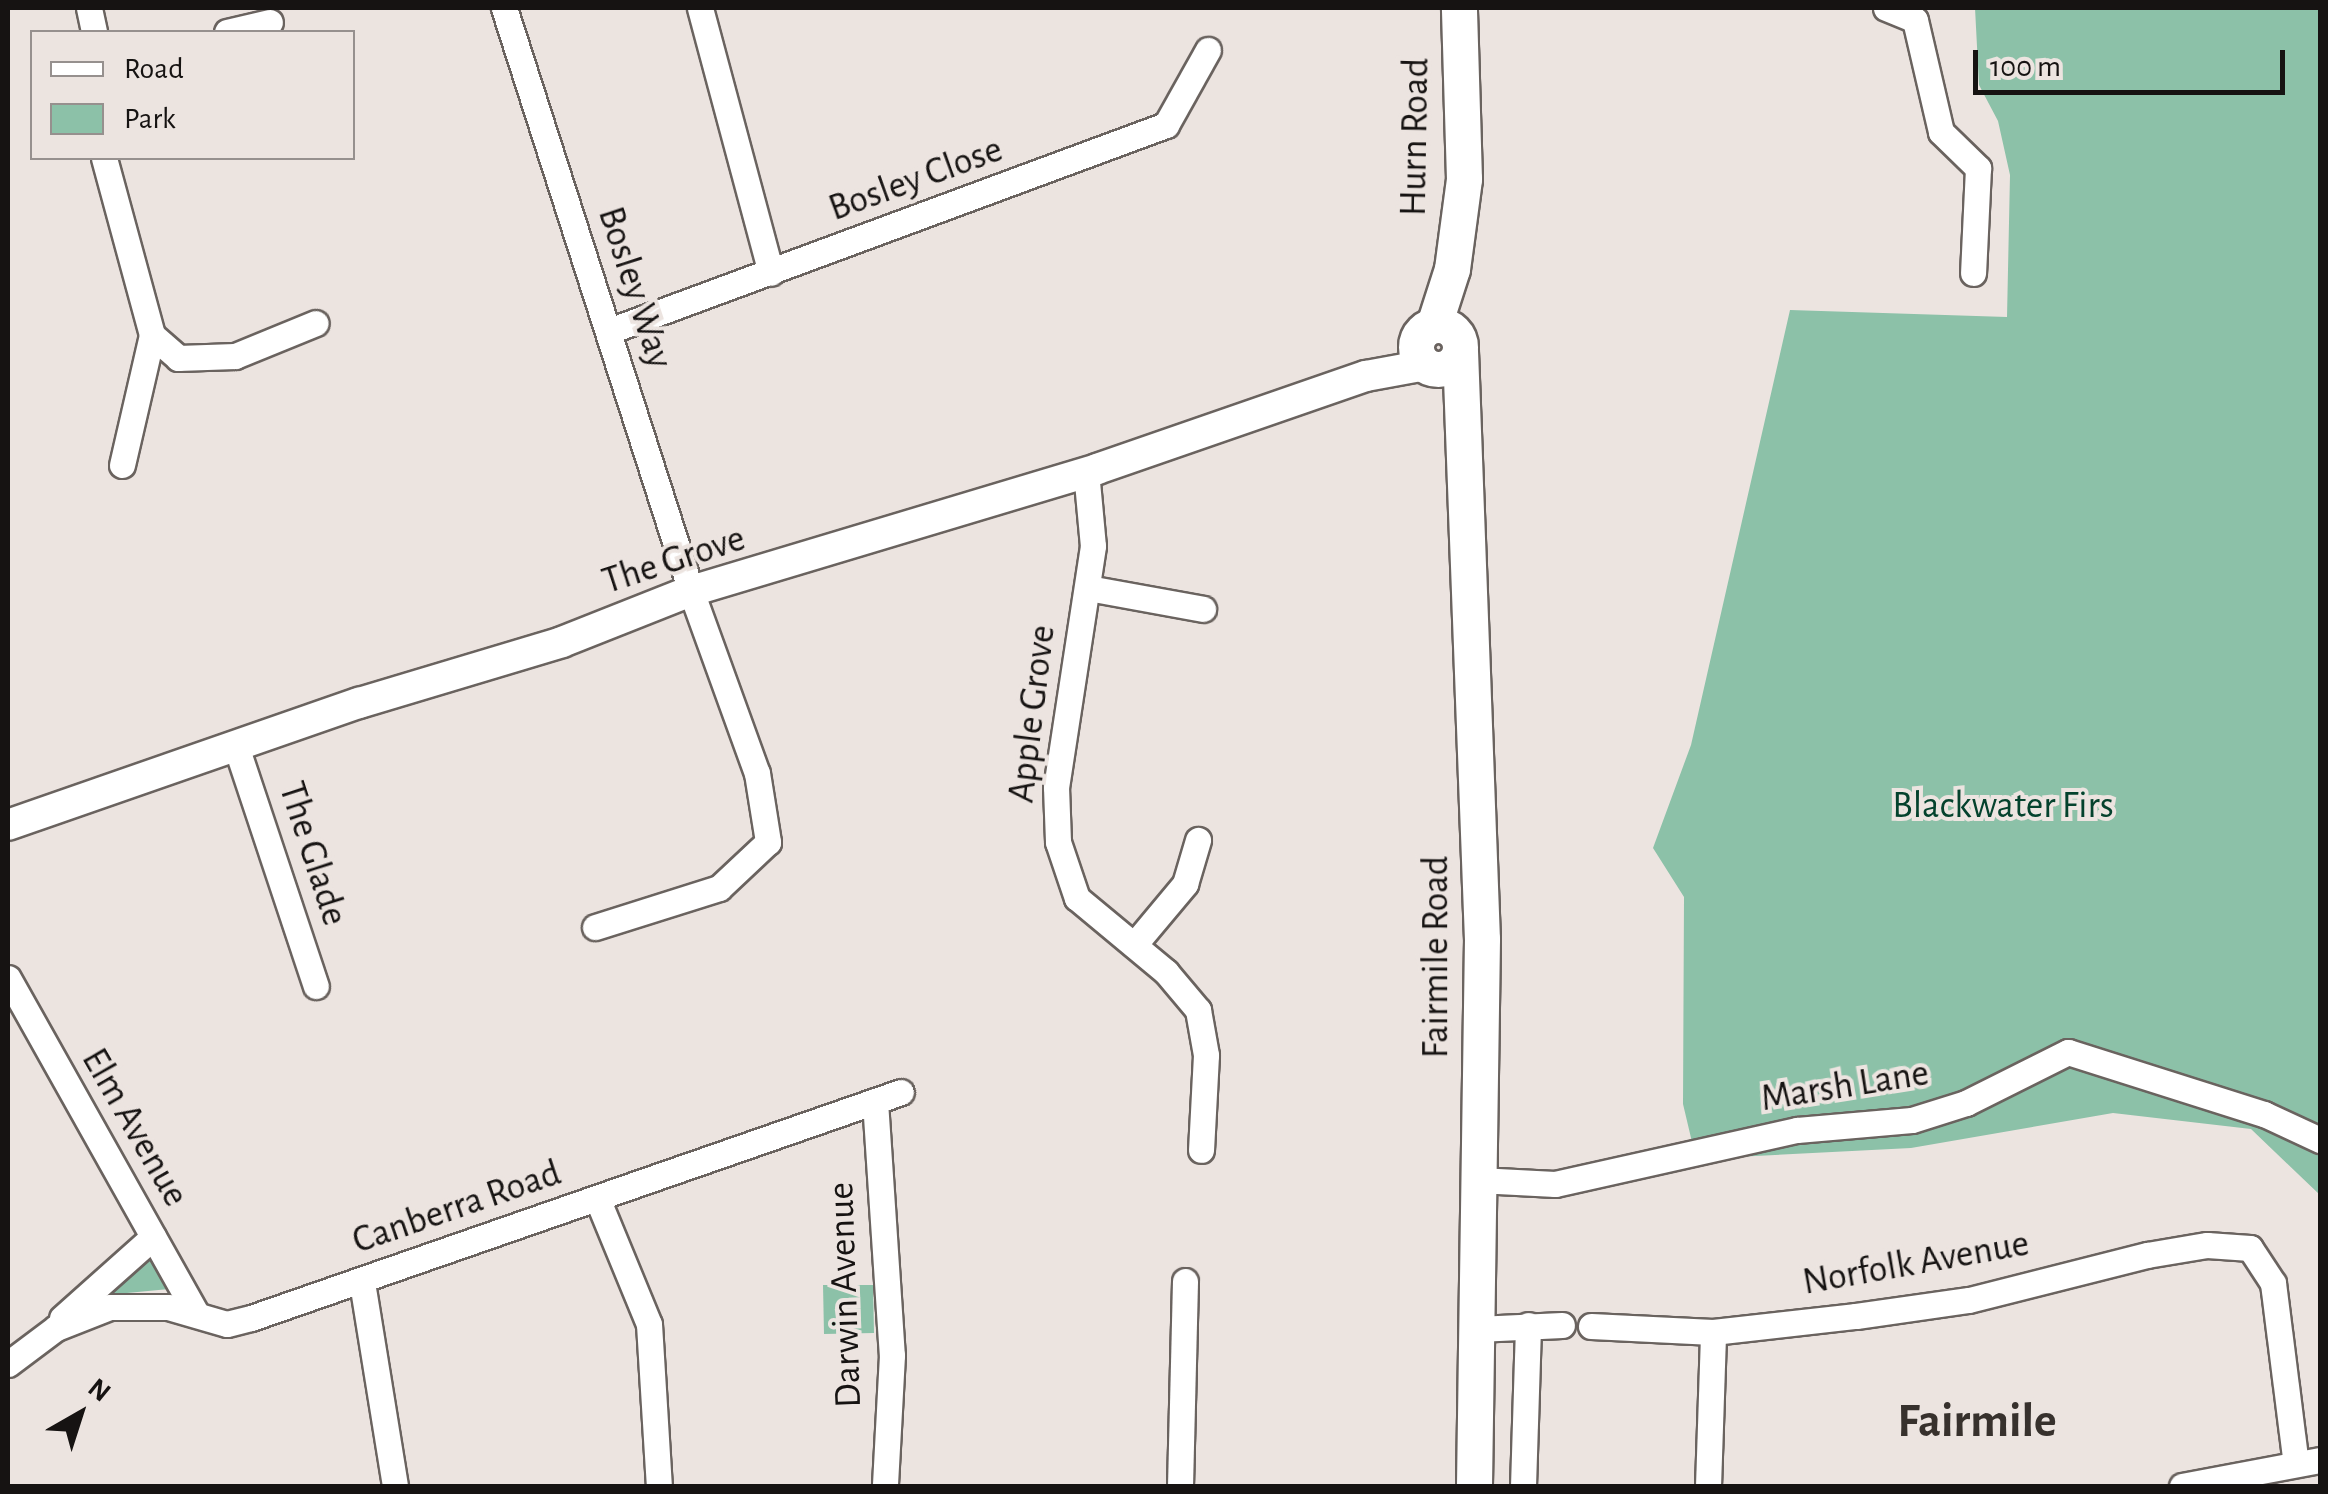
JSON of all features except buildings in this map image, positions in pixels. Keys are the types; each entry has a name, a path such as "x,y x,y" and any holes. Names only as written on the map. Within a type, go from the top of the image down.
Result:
{"main road":[{"name":"Hurn Road","path":"1438,348 1464,179 1459,8"},
{"name":"Fairmile Road","path":"1438,348 1466,427 1482,940 1474,1486"}],"street":[{"name":"Bosley Way","path":"504,8 691,591 757,772 768,842 719,888 595,928"},
{"path":"700,8 771,274"},
{"path":"1886,8 1916,20 1941,132 1978,168 1973,273"},
{"path":"236,30 270,22"},
{"name":"Bosley Close","path":"609,330 771,274 1166,124 1208,50"},
{"path":"105,160 152,335 122,465"},
{"path":"152,335 178,358 235,356 316,324"},
{"name":"The Grove","path":"8,825 236,746 562,642 691,591 1086,471 1438,348"},
{"name":"Apple Grove","path":"1086,471 1093,546 1056,787 1058,842 1077,898 1186,994 1205,1028 1201,1150"},
{"path":"1088,588 1204,609"},
{"name":"The Glade","path":"236,746 316,986"},
{"path":"1134,946 1184,884 1198,840"},
{"name":"Elm Avenue","path":"8,978 196,1315"},
{"name":"Marsh Lane","path":"1478,1180 1555,1184 1797,1130 1912,1120 1966,1102 2068,1052 2264,1114 2320,1140"},
{"name":"Canberra Road","path":"36,1342 110,1307 168,1306 226,1324 362,1282 902,1092"},
{"name":"Darwin Avenue","path":"876,1101 892,1356 885,1486"},
{"path":"597,1198 649,1324 659,1486"},
{"name":"Canberra Road","path":"8,1364 153,1237"},
{"name":"Norfolk Avenue","path":"1591,1326 1713,1332 1969,1300 2207,1245 2250,1248 2273,1282 2308,1462"},
{"path":"362,1282 394,1486"},
{"path":"1179,1295 1180,1486"},
{"path":"1523,1486 1528,1325"},
{"path":"1476,1329 1562,1325"},
{"path":"1708,1486 1713,1332"},
{"path":"2182,1486 2308,1462"}],"green space":[{"name":"Blackwater Firs","path":"1975,8 2320,8 2320,1195 2251,1129 2113,1113 1911,1148 1696,1159 1683,1104 1684,897 1653,848 1691,745 1790,310 2007,317 2010,175 1998,121 1979,85"},
{"path":"148,1257 169,1289 106,1295"},
{"path":"823,1285 873,1285 874,1333 824,1334"}],"district":[{"name":"Fairmile","path":"1977,1423"}]}
